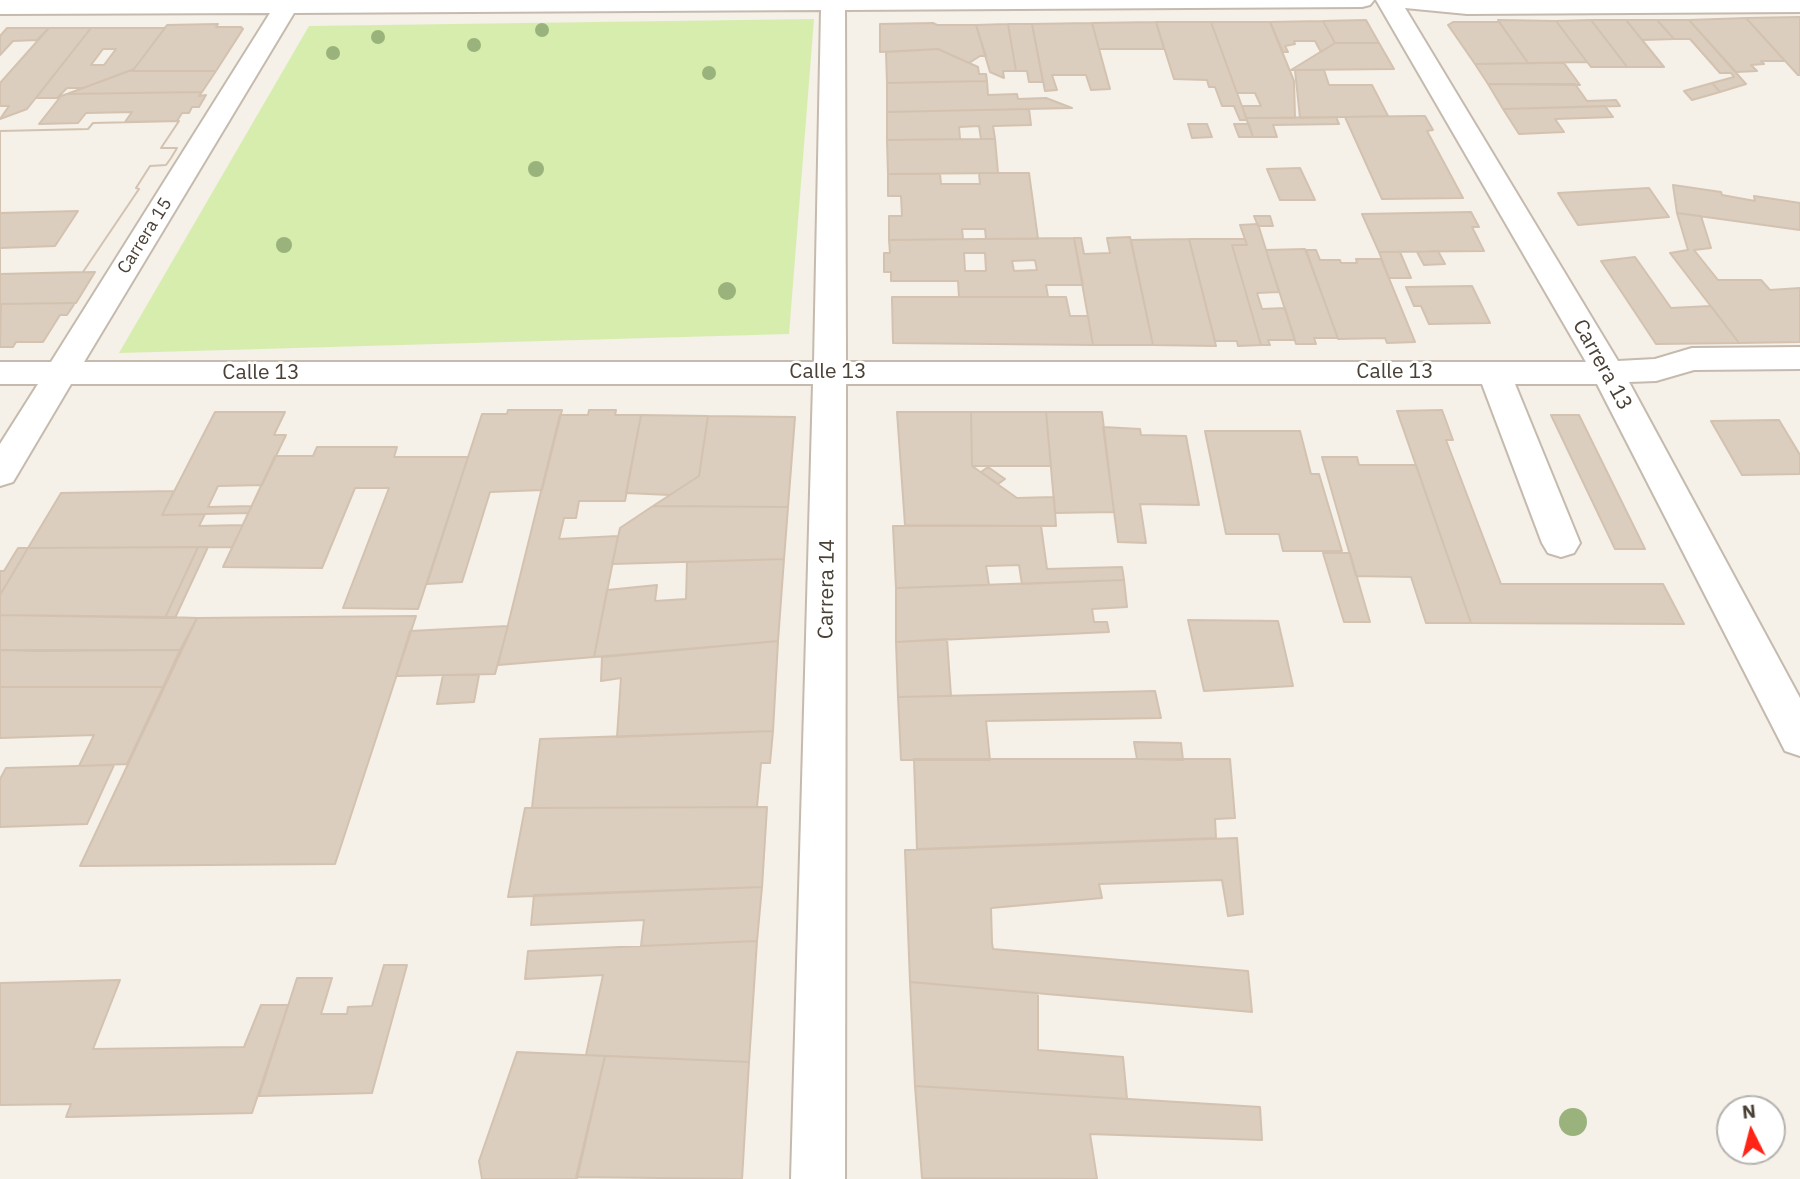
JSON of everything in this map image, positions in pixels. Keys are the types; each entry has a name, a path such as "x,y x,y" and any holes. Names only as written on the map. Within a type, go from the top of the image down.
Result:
{"street":[{"path":"0,7 1362,0"},
{"path":"1390,0 1467,7 1800,5"},
{"name":"Carrera 13","path":"1390,0 1607,373 1800,738"},
{"name":"Carrera 14","path":"818,1179 833,2"},
{"name":"Carrera 15","path":"0,473 288,4"},
{"name":"Calle 13","path":"0,373 1607,373 1656,370 1692,359 1800,358"},
{"name":"Calle 13","path":"1656,370 1702,382 1800,382"},
{"path":"1494,372 1561,543"}],"green space":[{"path":"814,19 789,334 119,353 309,26"}],"building":[{"path":"1800,17 1800,75 1798,75 1746,18"},
{"path":"1746,18 1785,61 1761,61 1764,64 1751,65 1757,71 1736,72 1689,20"},
{"path":"1366,20 1379,43 1335,43 1323,21"},
{"path":"1498,20 1556,21 1587,62 1528,63"},
{"path":"1591,20 1626,20 1664,67 1627,67"},
{"path":"1591,20 1627,67 1591,67 1556,21"},
{"path":"1626,20 1657,20 1674,39 1642,40"},
{"path":"1657,20 1689,20 1746,84 1720,92 1712,83 1734,77 1731,73 1720,73 1690,39 1674,39"},
{"path":"1323,21 1335,43 1321,52 1315,41 1294,41 1295,44 1285,46 1288,52 1283,52 1270,22"},
{"path":"1156,22 1164,49 1099,49 1092,23"},
{"path":"1156,22 1211,22 1247,120 1240,120 1234,106 1222,106 1215,87 1209,87 1207,80 1174,79"},
{"path":"1211,22 1270,22 1294,81 1295,118 1246,118 1242,106 1261,106 1255,93 1237,93"},
{"path":"1453,22 1499,22 1528,63 1475,64 1448,25"},
{"path":"1092,23 1110,89 1091,90 1086,75 1052,75 1057,90 1045,91 1032,24"},
{"path":"218,24 216,27 243,29 216,71 129,71 134,69 167,25"},
{"path":"880,24 976,25 986,56 980,56 969,63 938,49 880,52"},
{"path":"1008,24 1016,71 1003,71 1004,78 990,72 976,25"},
{"path":"1008,24 1032,24 1043,82 1029,82 1027,71 1016,71"},
{"path":"7,28 49,28 37,40 13,41 0,55 0,36"},
{"path":"49,28 91,28 27,109 0,119 9,106 0,106 0,83"},
{"path":"91,28 165,28 134,69 83,88 67,88 57,98 36,98","holes":["103,49 116,49 104,65 91,65"]},
{"path":"1335,43 1379,43 1394,69 1291,70"},
{"path":"938,49 978,67 979,74 986,74 987,81 887,83 886,52"},
{"path":"1564,63 1580,85 1488,84 1475,64"},
{"path":"1295,70 1324,70 1329,85 1372,85 1388,116 1300,118"},
{"path":"129,71 216,71 202,92 67,94"},
{"path":"987,81 988,95 1017,94 1018,99 1046,98 1072,108 887,112 887,83"},
{"path":"1712,83 1720,92 1692,100 1684,91"},
{"path":"1488,84 1575,84 1587,101 1616,100 1620,106 1503,109"},
{"path":"202,92 199,96 206,95 199,107 192,107 189,113 182,113 177,121 125,122 132,112 86,113 78,123 39,124 61,96 67,94"},
{"path":"1605,106 1613,117 1555,119 1564,132 1519,134 1503,109"},
{"path":"1029,109 1031,125 993,126 995,139 981,139 979,126 959,127 960,139 887,140 887,112"},
{"path":"1425,116 1433,130 1427,131 1463,198 1382,199 1345,117"},
{"path":"1336,117 1339,124 1273,125 1277,137 1253,137 1246,118"},
{"path":"179,121 161,148 177,148 171,158 166,165 150,166 136,188 139,189 83,272 0,274 0,248 55,246 78,211 0,213 0,131 88,129 93,123"},
{"path":"179,121 161,148 177,148 171,158 166,165 150,166 136,188 139,189 83,272 0,274 0,131 88,129 93,123"},
{"path":"1188,124 1207,124 1212,137 1192,138"},
{"path":"1234,124 1249,124 1253,137 1239,137"},
{"path":"995,139 998,173 888,174 887,140"},
{"path":"1300,168 1315,200 1280,200 1267,169"},
{"path":"979,173 1029,173 1038,239 986,239 985,229 962,229 963,239 889,240 889,216 902,216 901,196 888,196 888,174 940,174 941,184 980,184"},
{"path":"1673,185 1721,192 1722,195 1755,201 1754,196 1800,203 1800,230 1677,213"},
{"path":"1649,188 1669,217 1578,225 1558,193"},
{"path":"1471,212 1479,227 1472,227 1484,251 1379,252 1362,214"},
{"path":"1677,213 1701,216 1711,248 1694,250 1718,280 1761,280 1770,290 1800,288 1800,342 1739,343 1670,253 1688,250"},
{"path":"1254,216 1270,216 1273,226 1258,226"},
{"path":"1258,224 1279,292 1257,293 1262,309 1285,308 1295,340 1268,340 1270,345 1261,345 1232,245 1247,245 1240,225"},
{"path":"1130,237 1153,345 1093,345 1074,238 1081,238 1084,254 1110,253 1107,238"},
{"path":"1074,238 1083,285 1046,285 1048,297 959,297 958,281 891,281 891,272 884,272 884,253 890,253 889,240","holes":["964,253 985,253 986,271 965,271","1035,260 1037,270 1014,271 1012,261"]},
{"path":"1189,239 1245,239 1247,245 1232,245 1261,345 1238,346 1237,341 1215,341"},
{"path":"1189,239 1216,346 1153,345 1131,240"},
{"path":"1305,249 1338,338 1314,338 1316,344 1296,344 1266,250"},
{"path":"1306,250 1316,250 1320,260 1340,260 1341,263 1357,263 1356,259 1381,259 1415,342 1387,343 1385,338 1338,339"},
{"path":"1438,251 1445,264 1424,265 1417,252"},
{"path":"1379,252 1400,252 1411,278 1389,278"},
{"path":"1635,257 1671,308 1711,306 1739,343 1656,344 1601,261"},
{"path":"95,272 76,303 0,304 0,274"},
{"path":"1472,286 1490,323 1429,324 1421,306 1414,306 1406,287"},
{"path":"892,297 1066,297 1070,316 1088,316 1093,345 893,343"},
{"path":"75,303 67,315 60,315 43,342 16,342 13,347 0,347 1,304"},
{"path":"508,410 562,410 542,490 490,492 462,582 427,584 482,414 507,414"},
{"path":"589,410 616,410 615,415 641,415 625,501 579,501 576,518 564,518 559,539 618,536 594,657 498,665 560,415 588,415"},
{"path":"1442,410 1453,440 1446,440 1501,584 1663,584 1684,624 1471,623 1397,411"},
{"path":"215,412 285,412 274,435 286,435 262,485 218,486 208,507 252,506 248,513 162,515"},
{"path":"897,412 971,412 972,466 1017,498 1054,497 1056,526 905,525"},
{"path":"971,412 1046,412 1051,466 972,466"},
{"path":"1046,412 1102,412 1114,512 1055,513"},
{"path":"641,415 708,416 699,476 670,495 626,493"},
{"path":"1551,415 1579,415 1645,549 1615,549"},
{"path":"708,416 795,417 788,507 653,506 699,476"},
{"path":"1779,420 1800,455 1800,474 1742,475 1711,421"},
{"path":"1103,427 1140,429 1141,435 1186,436 1199,505 1140,504 1146,543 1118,542"},
{"path":"1205,431 1300,431 1311,474 1319,474 1342,551 1283,551 1279,534 1226,534"},
{"path":"317,447 397,447 394,457 468,457 418,609 343,608 389,488 355,488 322,568 223,567 275,456 313,456"},
{"path":"1322,457 1357,457 1359,465 1416,465 1471,623 1426,623 1411,577 1356,576"},
{"path":"988,467 1005,479 998,484 981,472"},
{"path":"174,491 162,515 205,514 199,526 243,525 232,547 28,548 61,493"},
{"path":"653,506 788,507 784,559 612,564 620,528"},
{"path":"893,526 1041,526 1047,569 1122,567 1124,580 1022,584 1019,565 986,566 989,585 896,588"},
{"path":"198,547 165,618 0,615 0,595 28,548"},
{"path":"198,547 208,547 175,618 165,618"},
{"path":"18,548 28,548 0,595 0,571 4,571"},
{"path":"1323,553 1350,553 1370,622 1344,622"},
{"path":"784,559 778,641 594,657 607,590 657,585 655,601 686,599 687,562"},
{"path":"1124,580 1127,607 1092,609 1094,622 1107,622 1109,632 896,642 896,588"},
{"path":"0,615 197,618 180,650 0,650"},
{"path":"416,616 335,864 80,866 197,618"},
{"path":"1188,620 1278,621 1293,686 1204,691"},
{"path":"508,626 495,674 396,676 410,631"},
{"path":"947,639 951,696 898,697 896,642"},
{"path":"778,641 773,731 617,737 621,678 601,681 602,657"},
{"path":"0,650 180,650 163,687 0,687"},
{"path":"443,675 479,675 474,702 437,704"},
{"path":"0,687 163,687 127,764 79,766 94,735 0,738"},
{"path":"1155,691 1161,718 986,721 990,760 901,760 898,697"},
{"path":"773,731 770,763 761,763 757,807 532,808 540,739"},
{"path":"1134,742 1181,743 1183,760 1137,759"},
{"path":"914,759 1230,759 1235,818 1215,819 1216,838 917,849"},
{"path":"114,765 87,824 0,827 0,779 6,768"},
{"path":"767,807 762,887 508,897 525,808"},
{"path":"1237,838 1243,914 1228,916 1222,880 1099,884 1102,898 991,908 992,943 993,949 1248,971 1252,1012 910,982 905,850"},
{"path":"762,887 757,941 641,946 644,920 531,925 534,895"},
{"path":"757,941 749,1062 586,1055 603,975 525,979 528,951"},
{"path":"384,965 407,965 372,1093 259,1096 297,978 332,978 321,1014 347,1014 348,1007 372,1006"},
{"path":"120,980 93,1049 244,1047 261,1005 288,1005 252,1113 66,1117 71,1104 0,1105 0,983"},
{"path":"910,982 1038,993 1038,1050 1123,1057 1127,1099 915,1086"},
{"path":"517,1052 605,1056 577,1179 482,1179 479,1161"},
{"path":"605,1056 749,1062 742,1179 576,1177"},
{"path":"915,1086 1260,1107 1262,1140 1090,1134 1097,1179 922,1178"}]}
